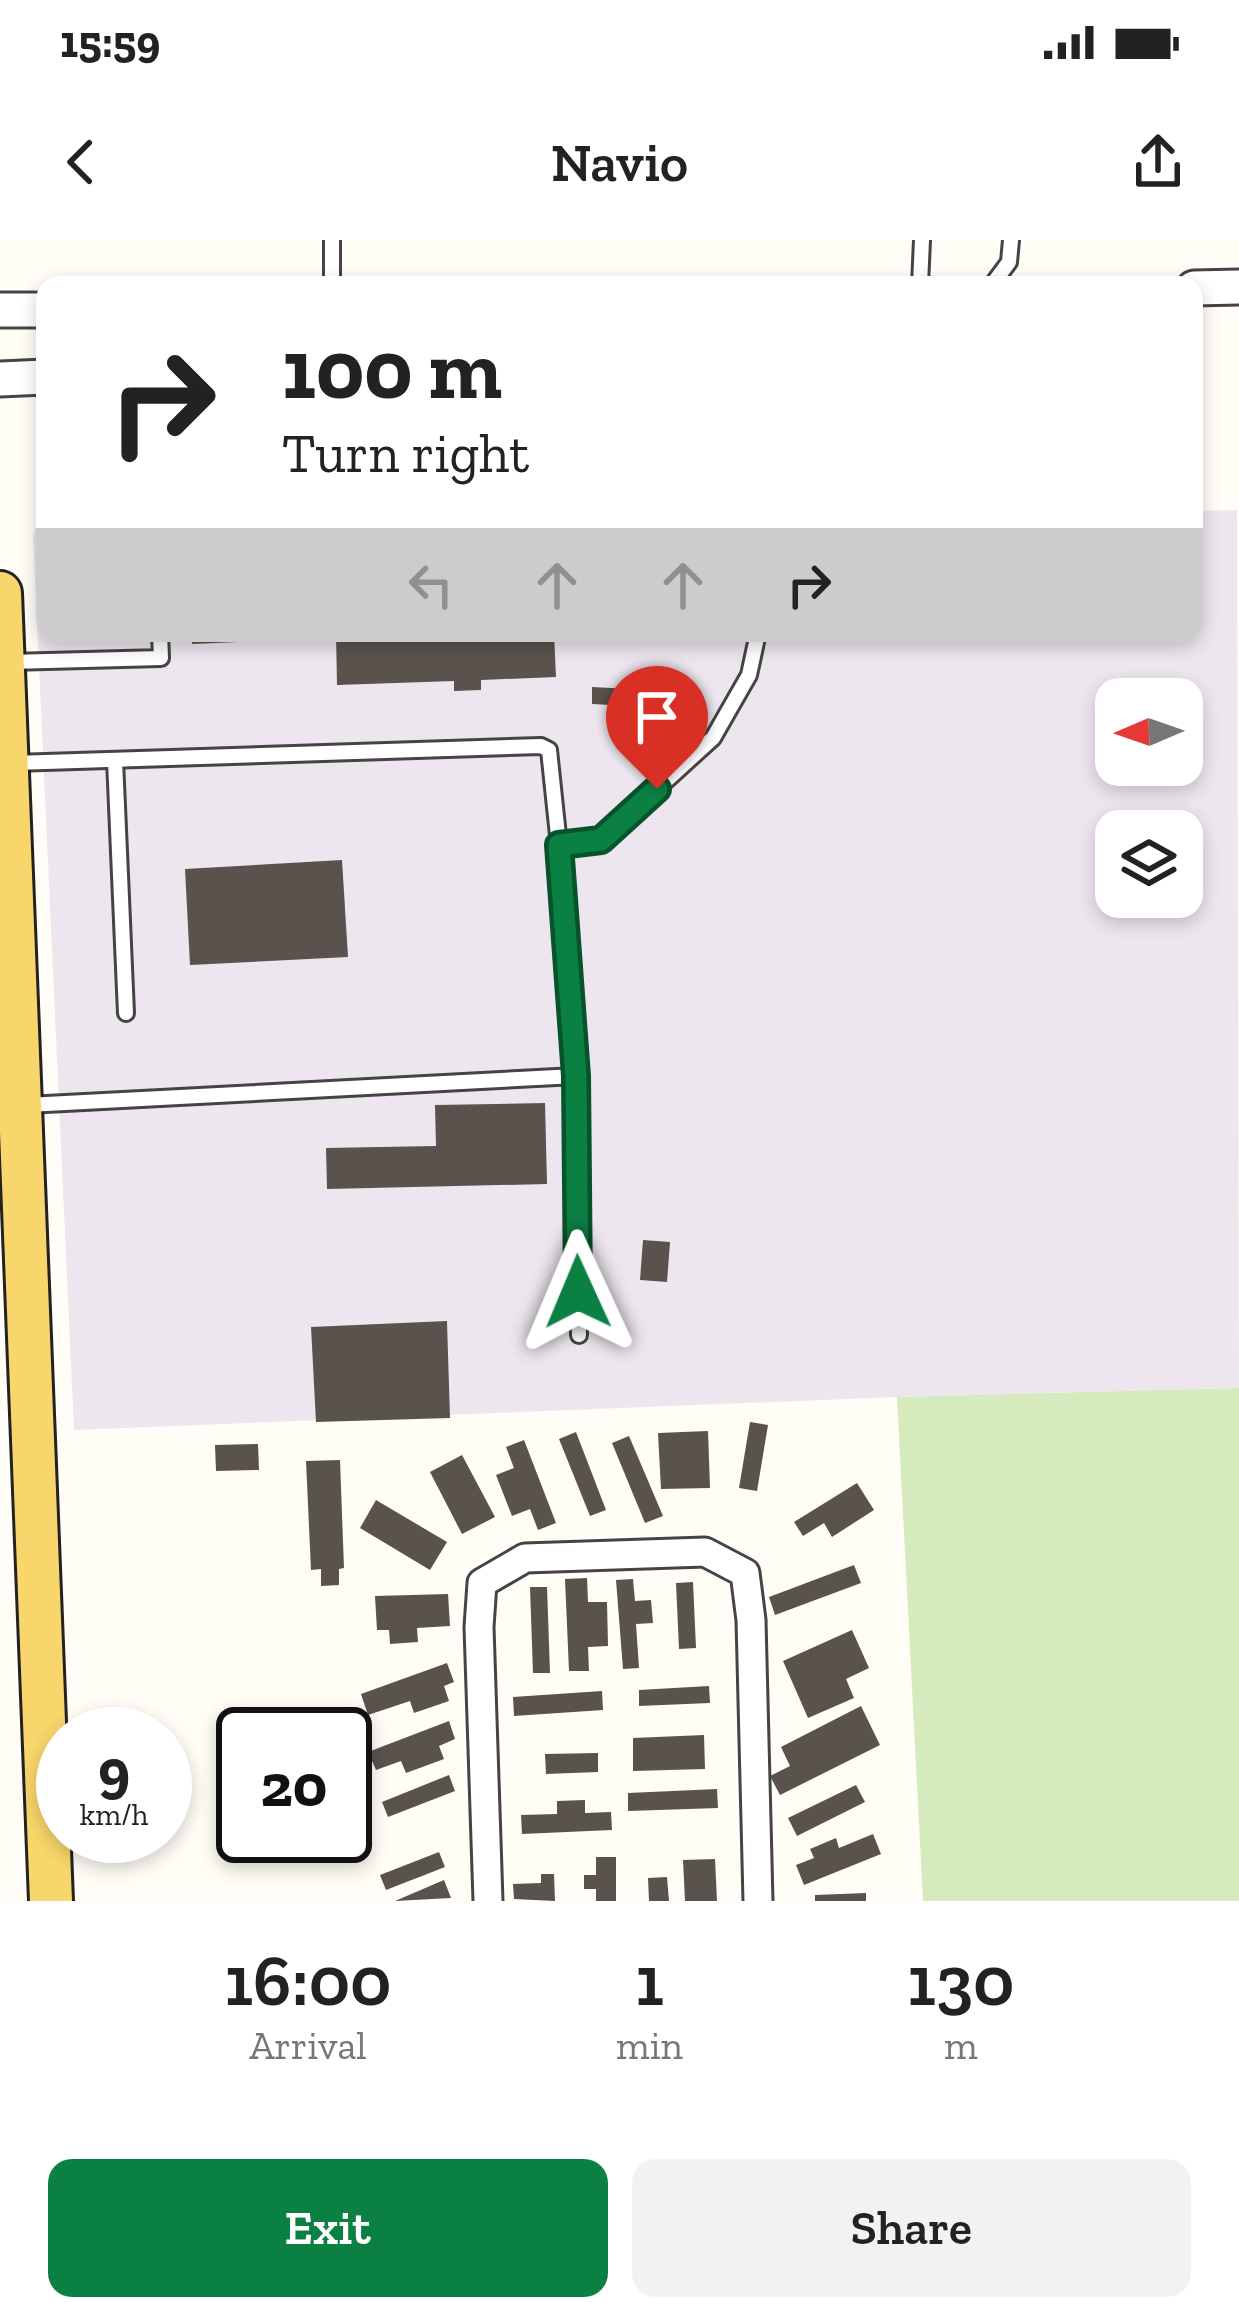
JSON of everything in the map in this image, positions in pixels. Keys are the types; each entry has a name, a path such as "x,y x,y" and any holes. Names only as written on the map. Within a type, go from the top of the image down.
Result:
{"main road":[{"path":"0,593 51,1901"}],"street":[{"path":"1203,288 1239,286"},
{"path":"0,310 36,310"},
{"path":"0,379 36,377"},
{"path":"488,1901 479,1627 482,1583 525,1558 706,1552 745,1573 751,1619 758,1901"}],"lane":[{"path":"332,240 332,276"},
{"path":"920,276 922,240"},
{"path":"999,276 1009,262 1011,240"},
{"path":"4,662 161,658 160,642"},
{"path":"559,845 601,840 713,738 749,675 756,642"},
{"path":"9,763 541,746 549,750 576,1076 579,1335"},
{"path":"115,760 126,1013"},
{"path":"22,1106 576,1076"}],"shaded area":[{"path":"1237,510 1239,1388 74,1430 38,642 1203,642 1203,511"},
{"path":"36,526 36,600 33,535"}],"green space":[{"path":"1239,1388 1239,1901 923,1901 897,1397"}],"building":[{"path":"336,642 554,642 556,677 481,680 481,690 454,691 454,681 337,685"},
{"path":"592,687 669,691 668,708 592,704"},
{"path":"342,860 348,957 190,965 185,869"},
{"path":"545,1103 547,1184 327,1189 326,1148 436,1146 435,1105"},
{"path":"643,1240 670,1242 667,1282 640,1280"},
{"path":"447,1321 450,1418 316,1422 311,1327"},
{"path":"750,1422 768,1425 757,1491 739,1488"},
{"path":"708,1431 710,1488 661,1489 658,1433"},
{"path":"576,1432 606,1510 590,1516 559,1439"},
{"path":"629,1436 663,1516 645,1523 612,1443"},
{"path":"524,1440 556,1523 538,1530 530,1509 512,1516 496,1475 514,1468 506,1447"},
{"path":"258,1444 259,1470 216,1471 215,1445"},
{"path":"462,1455 495,1517 462,1534 430,1472"},
{"path":"340,1460 344,1568 339,1569 339,1585 321,1586 321,1569 311,1570 306,1461"},
{"path":"857,1483 874,1510 832,1537 824,1523 803,1536 794,1522"},
{"path":"376,1500 447,1542 430,1570 360,1528"},
{"path":"854,1565 861,1583 775,1615 769,1597"},
{"path":"587,1578 588,1602 607,1602 608,1646 588,1647 589,1671 569,1671 565,1579"},
{"path":"633,1579 635,1601 651,1600 653,1623 636,1624 639,1668 623,1669 616,1580"},
{"path":"693,1582 696,1648 679,1649 676,1583"},
{"path":"530,1587 547,1587 550,1673 533,1673"},
{"path":"448,1594 450,1626 417,1628 418,1642 390,1644 389,1630 377,1630 375,1596"},
{"path":"852,1630 869,1668 846,1679 854,1698 808,1718 783,1661"},
{"path":"447,1663 454,1682 444,1686 449,1701 414,1713 410,1701 372,1714 361,1694"},
{"path":"709,1686 710,1703 639,1706 639,1690"},
{"path":"602,1691 603,1710 514,1716 513,1697"},
{"path":"861,1706 880,1745 780,1795 770,1776 790,1766 781,1747"},
{"path":"449,1721 455,1739 439,1746 444,1759 406,1773 401,1761 376,1770 372,1750"},
{"path":"704,1735 705,1769 633,1771 633,1738"},
{"path":"598,1753 598,1772 546,1774 545,1754"},
{"path":"449,1775 455,1791 388,1817 382,1802"},
{"path":"856,1785 865,1802 797,1836 788,1818"},
{"path":"717,1789 718,1808 628,1811 628,1793"},
{"path":"585,1800 585,1813 611,1812 612,1830 522,1834 521,1815 557,1814 557,1801"},
{"path":"873,1834 881,1854 804,1885 796,1865 814,1858 810,1849 836,1838 839,1848"},
{"path":"439,1852 445,1867 386,1890 380,1875"},
{"path":"596,1857 616,1857 616,1901 596,1901 596,1889 584,1889 584,1875 596,1875"},
{"path":"715,1859 717,1901 685,1901 683,1860"},
{"path":"541,1874 554,1874 555,1901 514,1899 513,1884 541,1883"},
{"path":"667,1877 669,1901 649,1901 648,1878"},
{"path":"444,1880 451,1898 395,1901"},
{"path":"866,1893 866,1901 815,1901 815,1895"}],"route":[{"path":"578,1292 576,1076 559,845 601,840 657,789"}]}
